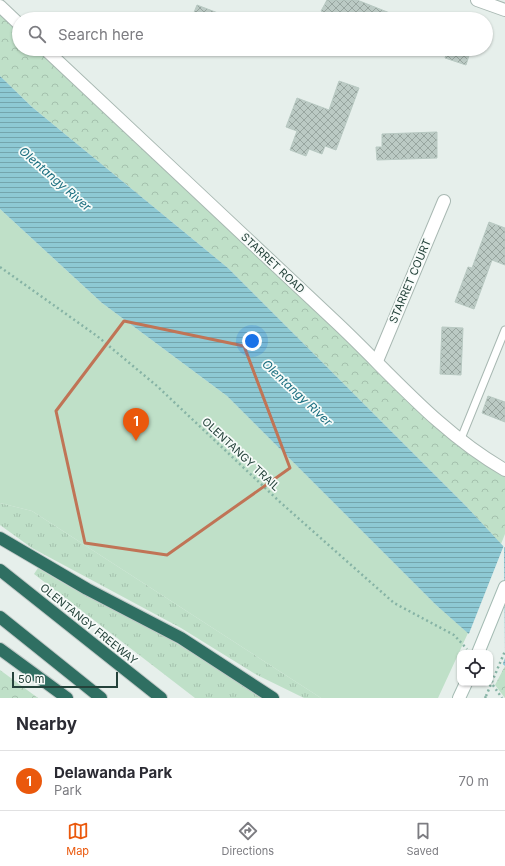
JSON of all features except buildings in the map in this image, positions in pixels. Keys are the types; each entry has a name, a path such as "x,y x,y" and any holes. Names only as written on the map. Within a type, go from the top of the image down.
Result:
{"highway":[{"path":"0,538 87,589 181,638 273,698"},
{"name":"OLENTANGY FREEWAY","path":"0,570 161,698"},
{"path":"0,617 101,698"},
{"path":"0,649 67,698"}],"street":[{"path":"477,0 505,10"},
{"path":"0,6 12,17"},
{"name":"STARRET ROAD","path":"52,56 460,441 505,470"},
{"name":"STARRET COURT","path":"377,361 444,201"},
{"path":"479,650 505,587"},
{"path":"459,698 465,686"}],"lane":[{"path":"460,441 505,330"}],"path":[{"name":"OLENTANGY TRAIL","path":"0,267 97,336 157,386 280,502 394,603 454,635 467,650"},
{"path":"485,697 505,651"},
{"path":"493,685 502,698"}],"highlighted area":[{"path":"124,321 244,346 290,468 167,555 85,543 56,411"}],"green space":[{"path":"0,0 12,13 12,56 54,56 96,100 505,474 505,534 501,544 466,506 228,268 32,107 0,76"},
{"path":"0,209 102,303 227,396 436,605 468,633 460,650 457,650 457,657 438,698 321,698 32,511 0,503"},
{"path":"0,503 32,511 321,698 304,698 257,675 181,628 32,548 0,525"},
{"path":"38,568 86,596 167,638 262,698 195,698 34,574"},
{"path":"505,666 505,698 495,685"},
{"path":"0,670 38,698 0,698"}],"water":[{"name":"Olentangy River","path":"0,76 32,107 228,268 466,506 505,548 505,666 493,655 493,650 487,650 436,605 227,396 102,303 0,209"}],"pier":[{"path":"504,545 505,658 502,666 493,658 493,650 484,650 468,636"}],"place":[{"name":"Delawanda Park","path":"136,441"}]}
